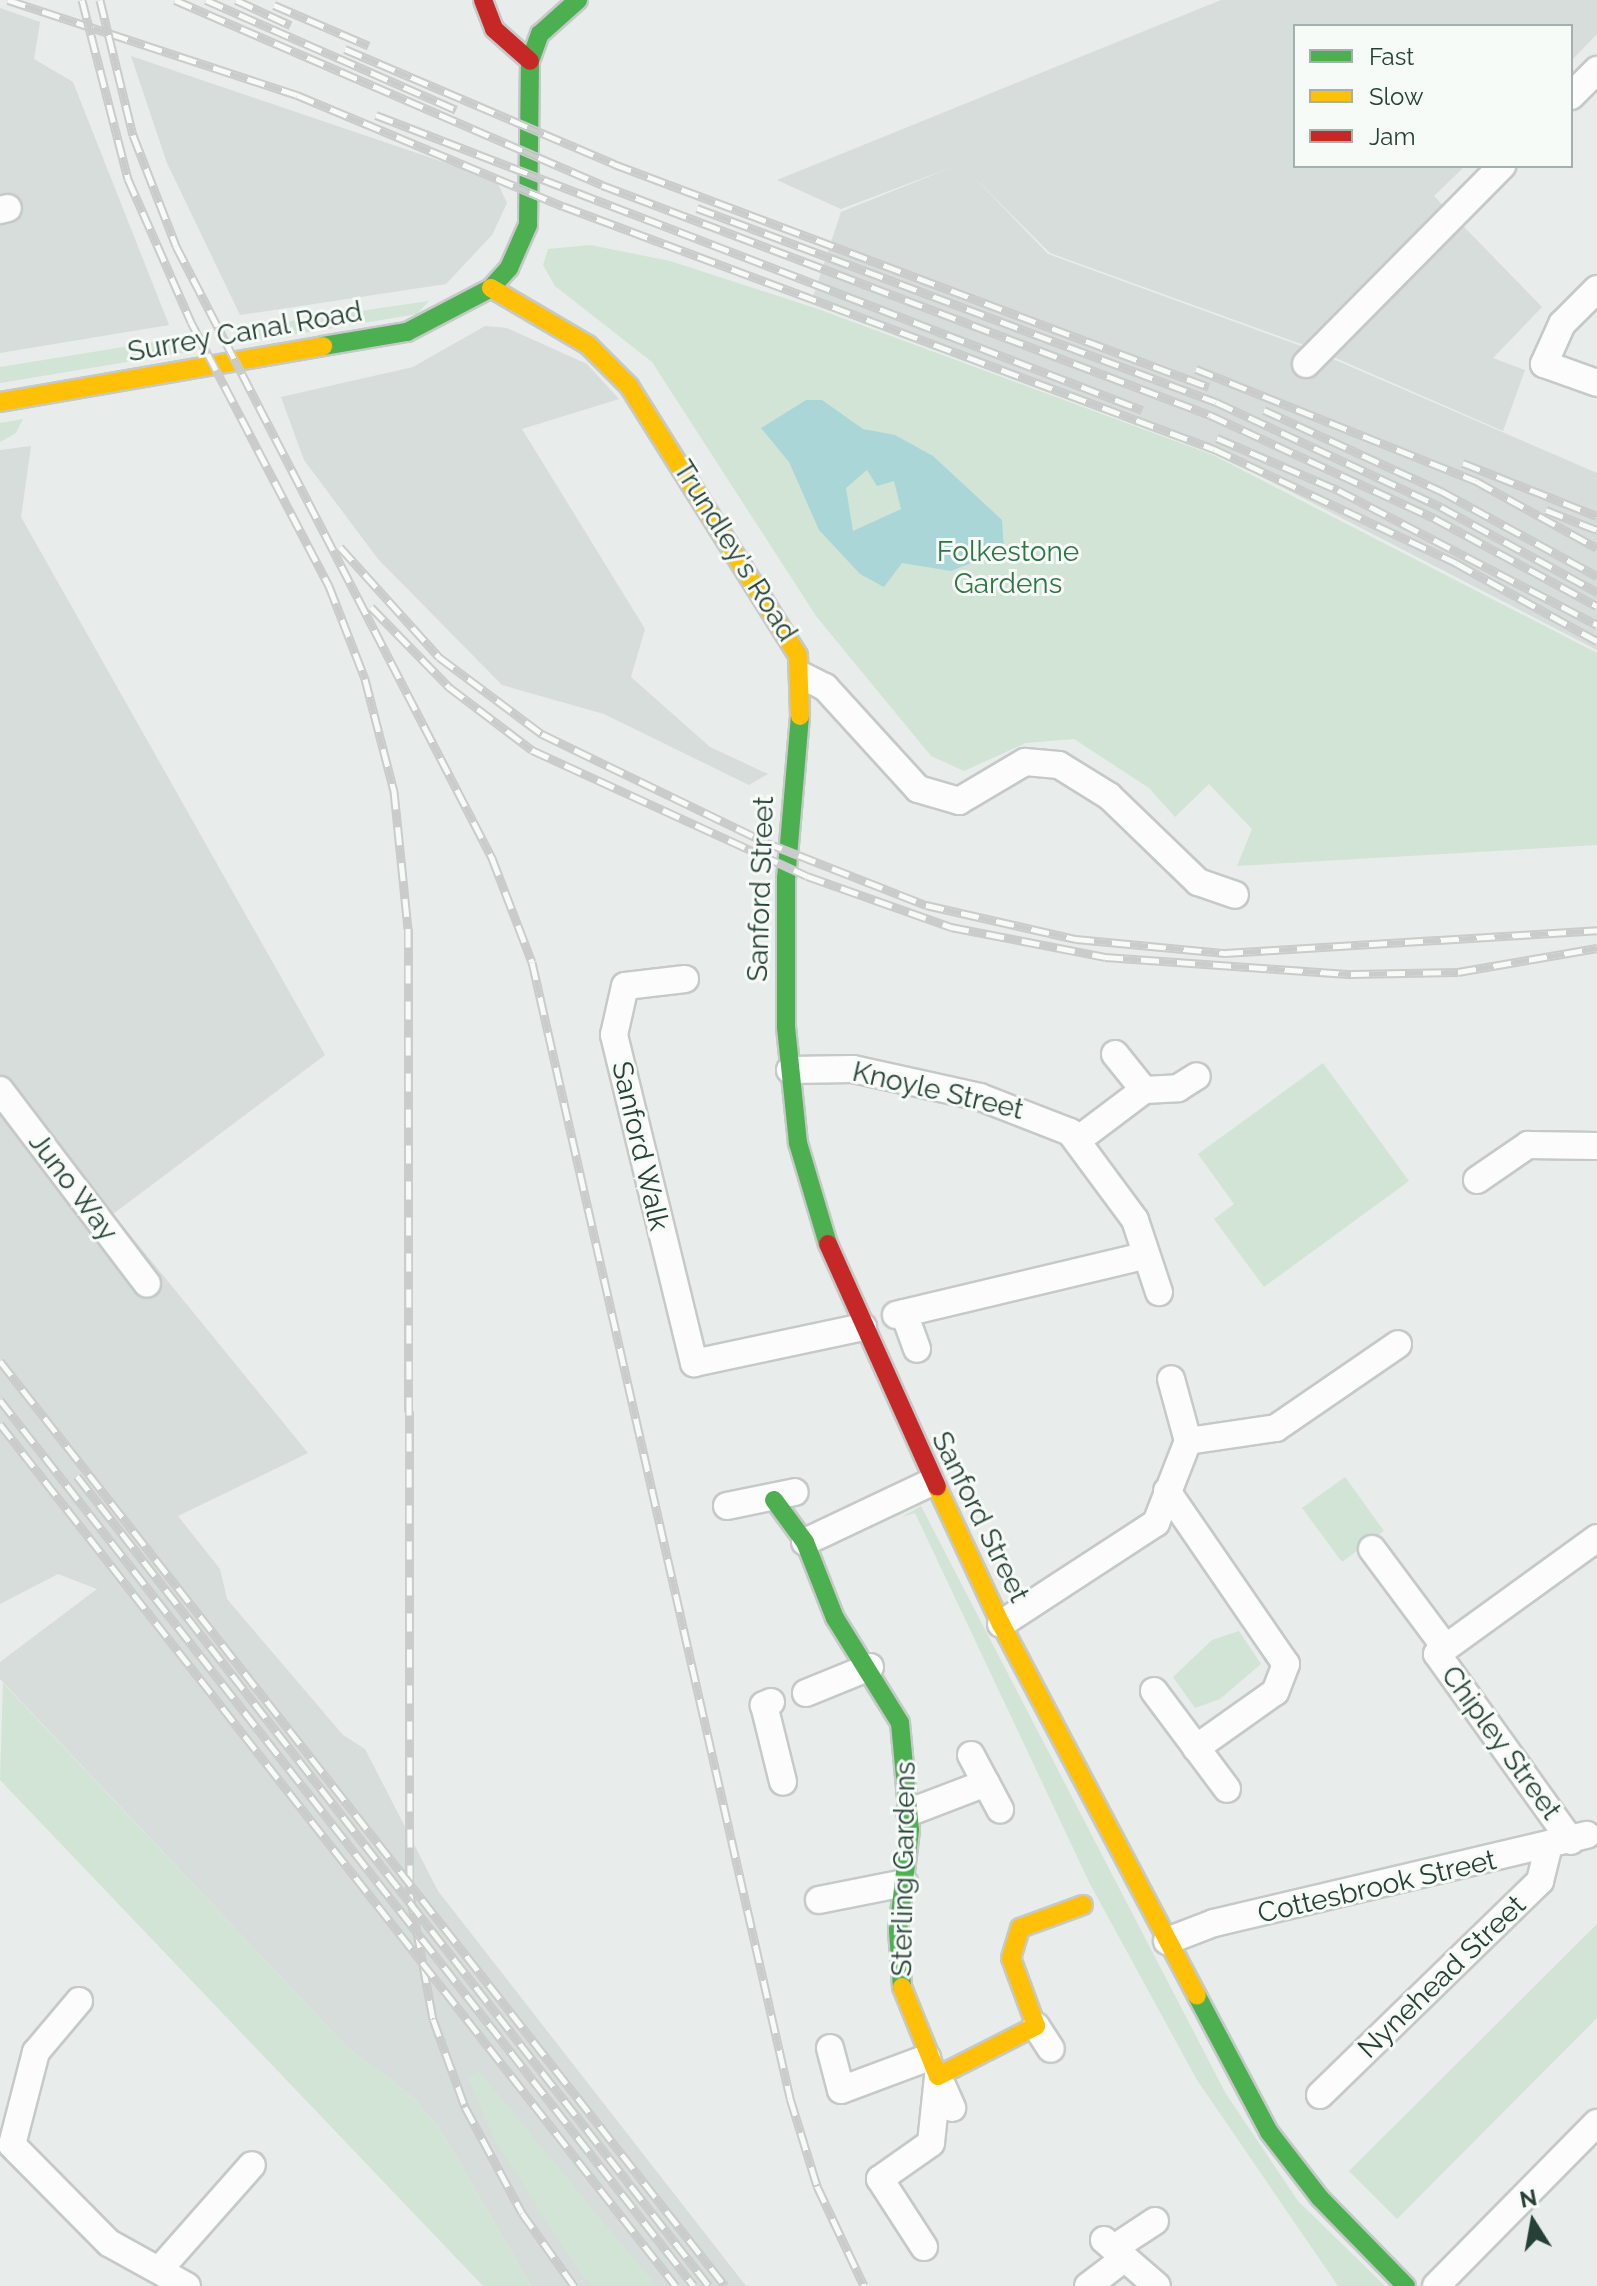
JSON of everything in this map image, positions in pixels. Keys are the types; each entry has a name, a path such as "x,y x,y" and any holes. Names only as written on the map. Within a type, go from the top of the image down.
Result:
{"main road":[{"path":"483,0 494,29 530,61"},
{"path":"491,288 509,268 528,225 530,61 540,34 578,0"},
{"name":"Surrey Canal Road","path":"0,402 407,332 491,288"},
{"name":"Trundley's Road","path":"491,288 588,345 629,386 792,641 803,676"},
{"name":"Sanford Street","path":"803,676 786,878 790,1070 798,1143 834,1264 930,1483 1269,2132 1320,2198 1406,2286"},
{"name":"Sterling Gardens","path":"783,1501 805,1542 835,1618 870,1667 900,1723 910,1812 904,1883 902,1993 932,2067"},
{"path":"932,2067 1036,2026 1011,1958 1020,1928 1083,1905"}],"street":[{"path":"1573,94 1597,70"},
{"path":"1306,364 1500,168"},
{"path":"1597,289 1562,324 1544,364 1597,383"},
{"name":"Trundley's Road","path":"803,676 825,687 918,789 959,801 1025,762 1059,765 1109,796 1198,882 1235,895"},
{"name":"Sanford Walk","path":"685,979 625,986 614,1035 694,1363 863,1327"},
{"path":"1115,1054 1144,1090"},
{"name":"Knoyle Street","path":"790,1070 853,1069 1009,1103 1079,1139 1135,1220 1144,1256 1159,1292"},
{"path":"1079,1139 1144,1090 1178,1088 1197,1076"},
{"name":"Juno Way","path":"0,1090 147,1284"},
{"path":"1477,1180 1528,1145 1597,1146"},
{"path":"917,1349 900,1314 1144,1256"},
{"path":"1188,1441 1276,1428 1398,1344"},
{"path":"1001,1624 1148,1532 1188,1441 1171,1379"},
{"path":"805,1542 930,1483"},
{"path":"1167,1491 1286,1664 1275,1692 1196,1748"},
{"path":"727,1506 783,1501"},
{"name":"Chipley Street","path":"1569,1841 1437,1654 1597,1538"},
{"name":"Chipley Street","path":"1372,1549 1445,1647"},
{"path":"806,1693 870,1667"},
{"path":"1154,1691 1227,1789"},
{"path":"771,1702 764,1705 783,1782"},
{"path":"971,1755 1000,1809"},
{"path":"910,1812 986,1783"},
{"name":"Cottesbrook Street","path":"1167,1941 1214,1923 1569,1841"},
{"name":"Nynehead Street","path":"1320,2095 1540,1881 1569,1841"},
{"path":"819,1900 904,1883"},
{"path":"79,2001 36,2052 6,2144 109,2243 187,2286"},
{"path":"1036,2026 1051,2049"},
{"path":"830,2048 841,2090 932,2067"},
{"path":"932,2067 952,2108"},
{"path":"924,2247 880,2179 931,2143 932,2067"},
{"path":"1436,2286 1597,2123"},
{"path":"159,2270 252,2165"},
{"path":"1088,2286 1115,2249 1155,2221"},
{"path":"1115,2249 1157,2286"}],"shaded area":[{"path":"1221,0 1597,0 1597,34 1573,59 1573,24 1293,24 1293,168 1463,168 1434,196 1542,307 1493,358 1525,370 1503,431 1315,349 1050,253 970,173 1048,254 1312,350 1597,473 1597,650 1214,452 811,303 841,212 955,166 841,209 777,180"},
{"path":"0,8 40,22 34,59 73,82 169,325 0,353"},
{"path":"131,56 496,180 507,203 492,235 446,284 240,315 167,163"},
{"path":"485,326 507,328 587,364 619,399 522,429 645,629 631,677 710,747 768,774 749,785 604,714 502,685 378,559 304,460 281,397 413,367"},
{"path":"31,446 21,517 325,1055 113,1214 308,1453 178,1516 220,1569 227,1599 343,1735 365,1749 438,1891 746,2286 531,2286 440,2129 410,2094 349,2049 0,1679 0,1662 97,1589 58,1574 0,1604 0,450"}],"green space":[{"name":"Folkestone Gardens","path":"590,245 670,261 818,309 1213,455 1597,653 1597,845 1237,866 1252,829 1209,784 1175,817 1149,788 1074,739 1026,743 964,771 931,756 816,616 652,362 555,286 543,265 548,249"},
{"path":"429,301 417,314 243,343 236,329"},
{"path":"179,338 187,352 0,383 0,367"},
{"path":"23,419 16,433 0,442 0,423"},
{"path":"1323,1063 1409,1181 1264,1287 1214,1219 1234,1204 1198,1154"},
{"path":"1345,1477 1384,1531 1342,1562 1302,1508"},
{"path":"921,1506 1226,2094 1298,2201 1385,2286 1338,2286 1197,2080 1090,1884 915,1513 902,1517"},
{"path":"1239,1631 1261,1664 1220,1699 1195,1708 1173,1677 1212,1640"},
{"path":"3,1683 349,2049 410,2094 440,2129 531,2286 483,2286 0,1780"},
{"path":"1597,1924 1597,2018 1397,2219 1349,2171"},
{"path":"479,2071 657,2286 592,2286 582,2275 497,2144 467,2077"}],"water":[{"path":"806,400 822,400 863,429 895,435 933,456 1002,520 1004,550 951,571 902,563 884,587 860,574 819,530 789,462 761,428","holes":["867,470 877,486 894,481 901,509 853,531 846,488"]}],"railway":[{"path":"8,0 297,95 563,206 1214,449 1456,563 1597,641"},
{"path":"82,0 128,179 191,322 329,586 365,679 394,791 408,929 410,1894 433,2019 465,2107 522,2213 574,2286"},
{"path":"100,0 133,135 176,246 492,858 532,962 790,2098 817,2186 864,2286"},
{"path":"175,0 602,185 1210,415 1434,518 1597,606"},
{"path":"206,0 456,110"},
{"path":"236,0 290,25"},
{"path":"274,5 369,46"},
{"path":"345,49 614,164 1209,387"},
{"path":"376,115 1142,410"},
{"path":"697,208 1216,402 1441,507 1597,592"},
{"path":"1196,369 1476,481 1597,548"},
{"path":"1264,410 1441,491 1597,576"},
{"path":"1217,438 1338,490 1597,625"},
{"path":"1463,463 1597,516"},
{"path":"1546,510 1597,530"},
{"path":"340,547 439,657 542,734 765,842 926,905 1076,939 1225,953 1597,930"},
{"path":"371,607 449,687 532,750 807,876 951,927 1105,957 1351,974 1458,972 1597,948"},
{"path":"0,1361 725,2286"},
{"path":"0,1400 694,2286"},
{"path":"0,1424 676,2286"},
{"path":"77,1476 709,2286"}],"traffic: fast":[{"path":"323,346 407,332 491,288 509,268 528,225 530,61 540,34 578,0"},
{"path":"800,716 786,878 786,1027 798,1143 828,1244"},
{"path":"774,1500 805,1542 835,1618 900,1723 910,1830 898,1930 902,1987"},
{"path":"1197,1996 1269,2132 1320,2198 1406,2286"}],"traffic: slow":[{"path":"491,288 588,345 629,386 798,655 800,716"},
{"path":"0,402 323,346"},
{"path":"937,1487 1001,1624 1197,1996"},
{"path":"902,1987 938,2076 1036,2026 1011,1958 1020,1928 1083,1905"}],"traffic: jam":[{"path":"483,0 494,29 530,61"},
{"path":"828,1244 937,1487"}]}
